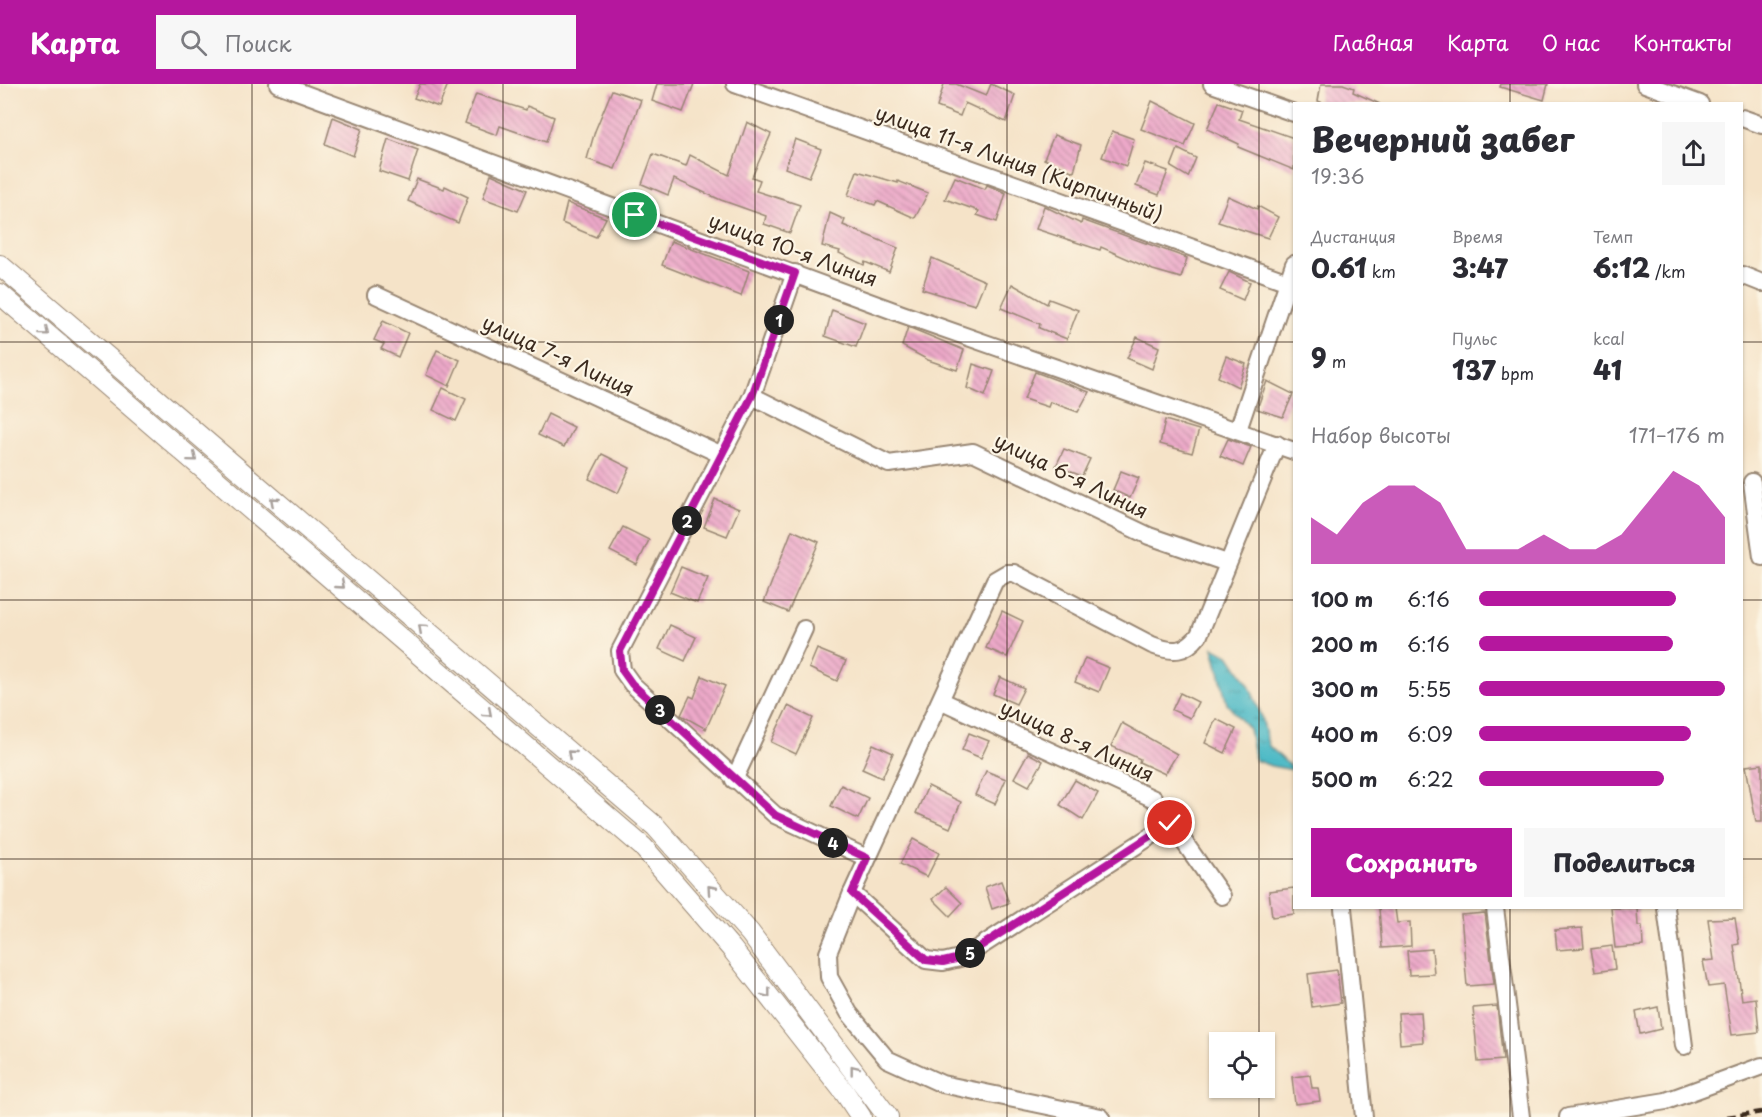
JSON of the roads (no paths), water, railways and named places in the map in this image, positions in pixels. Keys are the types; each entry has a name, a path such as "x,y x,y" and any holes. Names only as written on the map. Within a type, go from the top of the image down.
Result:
{"main road":[{"path":"0,265 656,827 750,933 888,1117"},
{"path":"0,294 643,847 731,948 845,1093 861,1117"}],"street":[{"name":"улица 10-я Линия","path":"278,84 902,314 1293,451"},
{"name":"улица 11-я Линия (Кирпичный)","path":"735,84 1288,282"},
{"path":"1212,84 1293,113"},
{"path":"1645,84 1694,102"},
{"path":"1743,118 1762,126"},
{"path":"1238,430 1293,267"},
{"path":"795,273 752,396 620,651 622,670 632,684 734,780 775,815 867,858"},
{"path":"1743,275 1762,283"},
{"name":"улица 7-я Линия","path":"376,295 722,455"},
{"name":"улица 6-я Линия","path":"752,396 889,464 973,452 1149,536 1227,563"},
{"path":"1101,1117 942,1084 887,1059 849,1013 829,977 828,953 867,858 942,701 992,585 1001,575 1014,573 1152,645 1168,651 1180,652 1192,645 1199,635 1277,444"},
{"path":"1752,482 1762,557"},
{"path":"734,780 804,629"},
{"name":"улица 8-я Линия","path":"942,701 1154,799 1222,896"},
{"path":"852,893 926,960 943,962 964,957 1170,823"},
{"path":"1343,909 1364,1117"},
{"path":"1495,909 1521,1117"},
{"path":"1666,909 1684,1046"},
{"path":"1568,1117 1666,1101 1762,1066"}],"water":[{"path":"1213,647 1230,656 1249,685 1262,717 1268,745 1293,770 1271,766 1255,760 1249,729 1227,704"}],"railway":[{"path":"1727,1117 1762,1112"}]}
